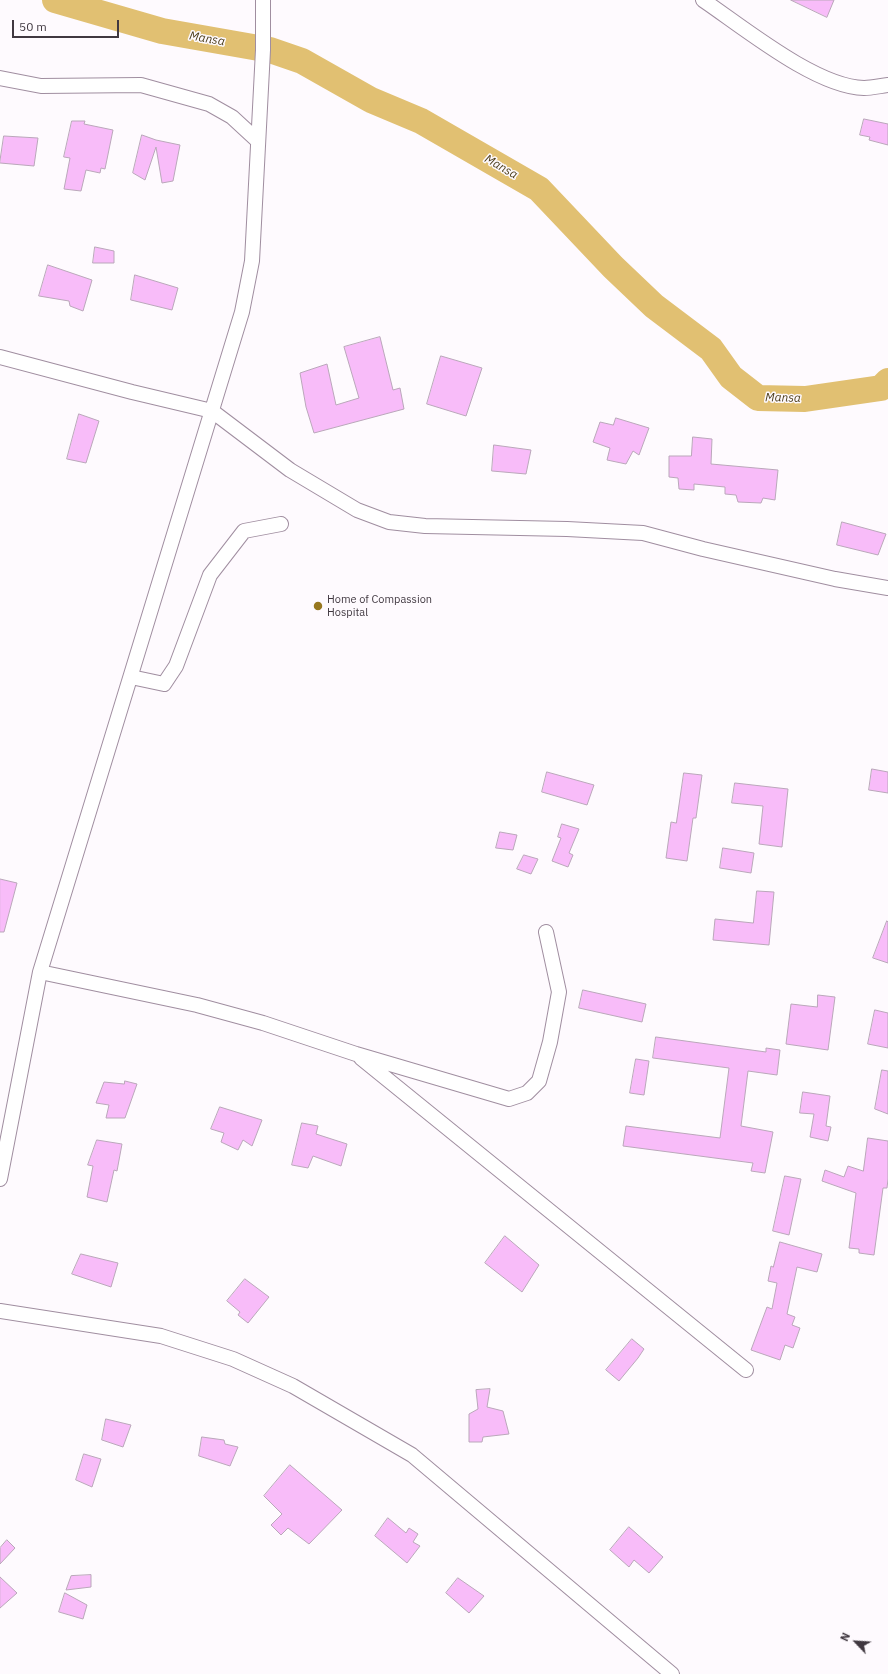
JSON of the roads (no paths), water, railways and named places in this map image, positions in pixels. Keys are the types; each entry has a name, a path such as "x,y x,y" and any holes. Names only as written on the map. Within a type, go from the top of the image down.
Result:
{"street":[{"path":"0,1179 40,972 242,312 252,261 263,50 263,0"},
{"path":"703,0 787,58 831,82 863,88 888,85"},
{"path":"0,78 41,86 111,84 141,85 209,104 232,117 258,141"},
{"path":"0,357 132,392 212,411 290,470 357,510 389,522 440,526 643,532 703,549 835,579 888,588"},
{"path":"131,677 164,684 176,666 210,575 244,530 281,524"},
{"path":"40,972 204,1007 263,1023 356,1054 509,1099 527,1093 539,1081 550,1042 558,992 546,932"},
{"path":"356,1054 746,1370"},
{"path":"0,1311 161,1336 233,1359 293,1386 412,1455 672,1674"}],"waterway":[{"name":"Mansa","path":"55,0 162,31 270,50 302,61 371,100 421,121 539,189 613,267 654,306 711,349 731,377 758,398 805,399 881,388 888,381"}],"place":[{"name":"Home of Compassion Hospital","path":"318,606"}]}
